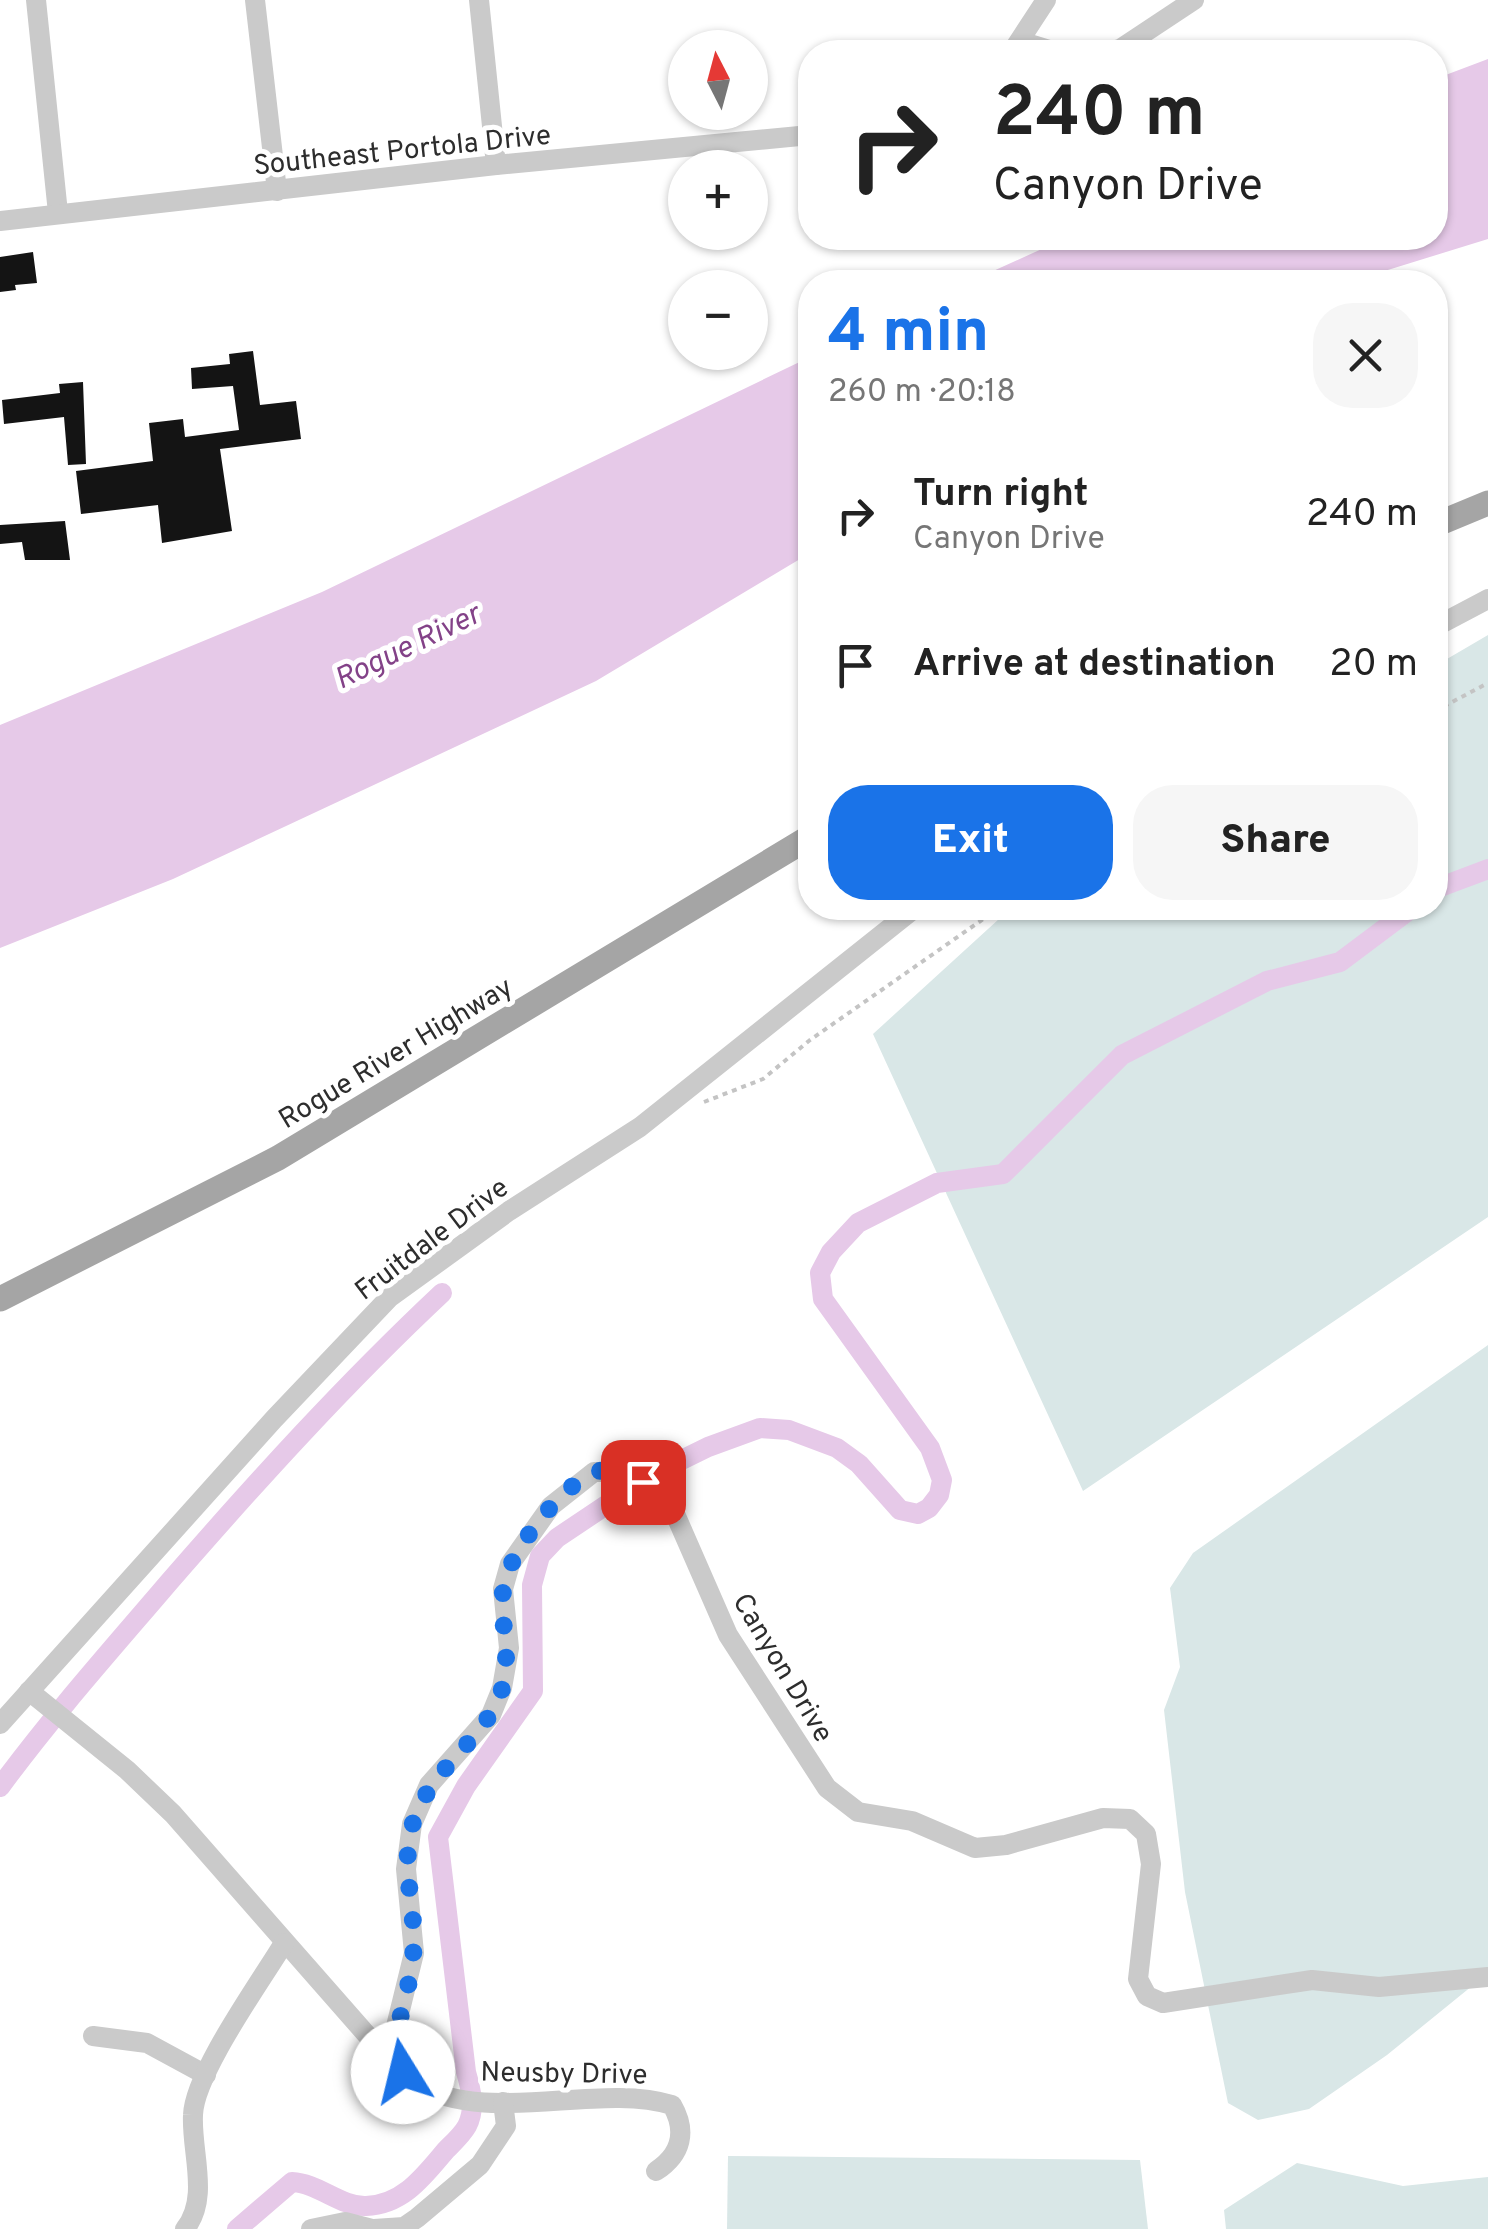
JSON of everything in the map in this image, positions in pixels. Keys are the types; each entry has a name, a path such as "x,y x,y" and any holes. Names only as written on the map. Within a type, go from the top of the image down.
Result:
{"main road":[{"path":"1448,520 1488,503"},
{"name":"Rogue River Highway","path":"0,1299 278,1158 798,844"}],"street":[{"path":"36,0 58,213"},
{"path":"255,0 276,190"},
{"path":"479,0 496,165"},
{"path":"1020,40 1046,0"},
{"path":"1130,40 1194,0"},
{"name":"Southeast Portola Drive","path":"0,221 798,135"},
{"path":"1448,620 1488,598"},
{"name":"Fruitdale Drive","path":"0,1724 389,1298 509,1211 640,1128 900,920"},
{"name":"Canyon Drive","path":"388,2059 414,1953 406,1869 412,1824 428,1785 491,1715 502,1688 509,1648 503,1589 510,1564 551,1506 594,1472 620,1472 665,1491 728,1636 827,1788 858,1812 912,1822 976,1848 1022,1842 1103,1818 1130,1819 1146,1834 1151,1864 1138,1979 1147,1996 1164,2003 1312,1980 1378,1987 1488,1977"},
{"path":"29,1691 127,1770 173,1814 388,2059"},
{"path":"185,2229 199,2202 192,2110 206,2075 284,1943"},
{"path":"92,2036 147,2043 206,2075"},
{"name":"Neusby Drive","path":"388,2059 418,2085 446,2095 554,2103 646,2097 672,2105 682,2122 680,2144 668,2163 656,2171"},
{"path":"311,2229 345,2222 373,2229 404,2227 480,2166 496,2147 506,2126 502,2102"}],"path":[{"path":"1448,704 1488,683"},
{"path":"693,1107 763,1079 810,1040 982,920"}],"shaded area":[{"path":"1488,635 1488,1217 1083,1491 873,1034 998,920 1448,920 1448,658"},
{"path":"1488,1345 1488,1973 1387,2055 1309,2109 1258,2120 1228,2103 1185,1892 1164,1710 1180,1667 1170,1588 1193,1553"},
{"path":"728,2156 1140,2160 1148,2229 727,2229"},
{"path":"1297,2163 1403,2186 1488,2177 1488,2229 1226,2229 1224,2210"}],"water":[{"path":"1488,59 1488,239 1388,270 995,270 1040,250 1448,250 1448,74"},
{"name":"Rogue River","path":"798,363 798,560 596,681 173,879 0,948 0,725 322,592"}],"building":[{"path":"33,252 37,283 15,285 16,290 0,292 0,257"},
{"path":"253,351 260,405 296,401 301,439 220,449 232,531 162,543 158,505 81,514 76,471 153,461 149,423 183,419 185,437 239,430 233,386 192,389 191,368 230,364 229,354"},
{"path":"83,382 86,464 68,465 64,417 4,424 2,400 60,393 59,384"},
{"path":"65,521 70,560 25,560 22,542 0,544 0,525"}],"waterway":[{"path":"1448,884 1488,869"},
{"path":"237,2229 292,2182 357,2205 391,2200 421,2179 467,2126 472,2099 438,1837 466,1786 533,1691 532,1585 540,1556 557,1538 651,1475 708,1447 760,1428 789,1430 837,1448 859,1464 900,1510 918,1514 929,1508 939,1495 942,1480 930,1448 823,1299 820,1273 831,1252 858,1223 937,1183 1003,1174 1122,1055 1267,981 1340,962 1396,920"},
{"path":"0,1787 83,1682 236,1507 336,1398 442,1293"}],"route":[{"path":"403,2072 388,2059 414,1953 406,1869 412,1824 428,1785 491,1715 502,1688 509,1648 503,1589 510,1564 551,1506 594,1472 620,1472 643,1482"}]}
